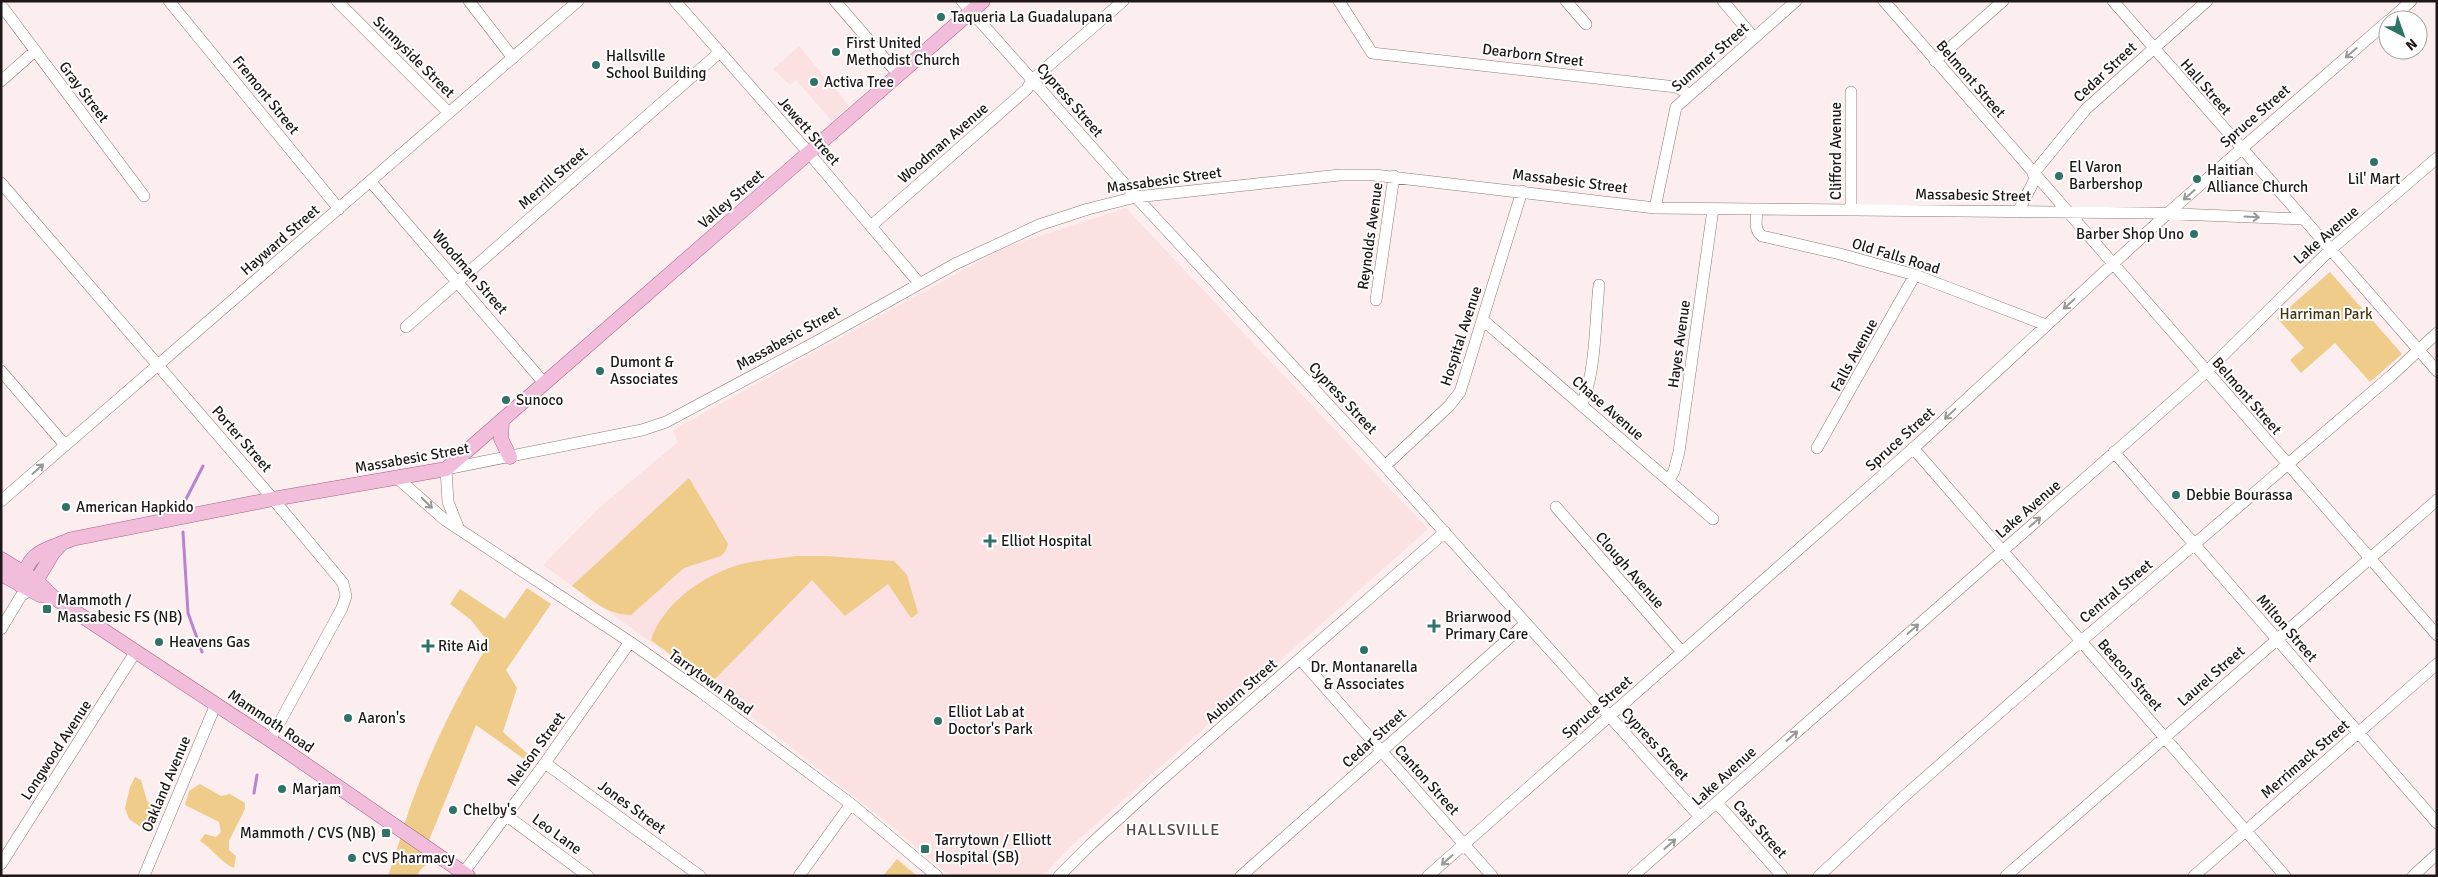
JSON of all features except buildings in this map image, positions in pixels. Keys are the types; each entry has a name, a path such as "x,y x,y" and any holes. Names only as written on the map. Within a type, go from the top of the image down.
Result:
{"main road":[{"name":"Valley Street","path":"446,469 898,74 966,7 983,1"},
{"path":"502,422 501,440 510,457"},
{"name":"Massabesic Street","path":"26,585 61,544 83,536 273,499 446,469"},
{"name":"Mammoth Road","path":"1,559 26,585"},
{"name":"Mammoth Road","path":"1,574 53,597 270,740 466,874"}],"street":[{"name":"Fremont Street","path":"169,1 339,209"},
{"name":"Sunnyside Street","path":"337,1 449,113"},
{"path":"469,1 513,58"},
{"name":"Hayward Street","path":"1,501 578,1"},
{"name":"Jewett Street","path":"675,1 808,152 919,283"},
{"path":"835,1 898,74"},
{"name":"Woodman Avenue","path":"871,226 1002,112 1027,89 1032,80 1123,1"},
{"path":"1566,1 1586,24"},
{"path":"1723,1 1754,38"},
{"name":"Summer Street","path":"1655,208 1676,107 1796,1"},
{"name":"Belmont Street","path":"1884,1 2437,635"},
{"path":"1935,60 2003,1"},
{"name":"Hall Street","path":"2113,1 2437,371"},
{"name":"Cedar Street","path":"2035,175 2086,109 2207,1"},
{"name":"Spruce Street","path":"2401,10 2411,1"},
{"name":"Dearborn Street","path":"1341,2 1372,53 1676,87 1689,94"},
{"name":"Gray Street","path":"1,5 144,196"},
{"name":"Cypress Street","path":"966,7 1136,197 1445,532 1700,817"},
{"name":"Spruce Street","path":"1428,876 1914,448 2168,213 2378,31"},
{"path":"1,80 36,51"},
{"name":"Merrill Street","path":"406,327 720,52"},
{"name":"Clifford Avenue","path":"1851,92 1851,210"},
{"name":"Lake Avenue","path":"1633,876 2206,372 2330,250 2437,158"},
{"name":"Massabesic Street","path":"446,469 642,430 666,422 812,344 919,283 1020,232 1088,209 1136,197 1340,175 1394,176 1655,208 2168,213 2303,219"},
{"path":"2018,212 2035,175"},
{"name":"Reynolds Avenue","path":"1376,300 1394,176"},
{"name":"Woodman Street","path":"371,182 545,384"},
{"name":"Porter Street","path":"1,184 273,499 343,583 346,596 342,608 270,740"},
{"name":"Hospital Avenue","path":"1385,466 1455,399 1463,385 1522,191"},
{"name":"Hayes Avenue","path":"1669,480 1678,462 1713,209"},
{"name":"Old Falls Road","path":"1757,209 1756,227 1762,236 1849,256 1915,275 2046,325"},
{"name":"Falls Avenue","path":"1817,448 1915,275"},
{"path":"1582,404 1587,393 1590,373 1599,286"},
{"name":"Chase Avenue","path":"1483,320 1582,404 1713,520"},
{"name":"Central Street","path":"1819,876 1907,793 2081,641 2288,465 2437,333"},
{"path":"1,371 65,445"},
{"name":"Beacon Street","path":"1914,448 2285,876"},
{"name":"Milton Street","path":"2114,452 2437,823"},
{"path":"446,469 448,502 458,527"},
{"name":"Tarrytown Road","path":"396,477 445,520 630,642 851,804 936,876"},
{"name":"Laurel Street","path":"2006,876 2437,500"},
{"name":"Clough Avenue","path":"1556,507 1682,652"},
{"name":"Auburn Street","path":"1059,876 1090,844 1445,532"},
{"path":"1,629 26,585"},
{"name":"Cedar Street","path":"1241,876 1526,623"},
{"name":"Nelson Street","path":"466,874 630,642"},
{"name":"Longwood Avenue","path":"1,864 136,651"},
{"name":"Canton Street","path":"1300,659 1492,876"},
{"name":"Merrimack Street","path":"2194,876 2437,664"},
{"name":"Oakland Avenue","path":"144,876 216,704"},
{"name":"Jones Street","path":"546,763 700,876"},
{"name":"Cass Street","path":"1717,802 1782,876"},
{"path":"798,876 851,804"},
{"name":"Leo Lane","path":"507,816 588,876"},
{"path":"2413,876 2437,854"}],"shaded area":[{"name":"Activa Tree","path":"799,46 849,106 832,121 796,80 790,85 773,69"},
{"name":"Elliot Hospital","path":"1126,208 1428,529 1069,848 1043,876 950,876 888,823 710,684 543,565 600,507 678,442 673,430 1005,247"}],"green space":[{"name":"Harriman Park","path":"2330,272 2402,354 2370,382 2335,343 2301,373 2290,360 2304,348 2277,318"},
{"path":"689,478 728,544 721,556 684,568 631,615 607,609 572,586"},
{"path":"796,556 826,556 894,561 907,575 918,613 911,618 888,584 845,616 812,580 710,684 651,640 656,627 673,604 709,577 742,564"},
{"path":"527,588 551,604 506,670 517,688 503,732 528,754 524,759 476,725 421,860 427,864 417,876 388,876 409,810 435,745 466,683 489,643 471,620 450,604 460,589 505,619"},
{"path":"135,777 141,780 147,801 163,809 150,833 129,819 125,808 130,787"},
{"path":"200,784 221,796 230,794 245,803 245,809 229,841 229,850 236,856 234,868 200,841 205,834 216,837 221,832 219,822 185,805 189,791"},
{"path":"897,859 917,876 883,876"}],"waterway":[{"path":"183,505 203,466"},
{"path":"183,532 188,613 202,652"},
{"path":"254,793 257,775"}],"place":[{"name":"Taqueria La Guadalupana","path":"941,17"},
{"name":"First United Methodist Church","path":"836,52"},
{"name":"Hallsville School Building","path":"596,65"},
{"name":"Activa Tree","path":"814,82"},
{"name":"Lil' Mart","path":"2374,162"},
{"name":"El Varon Barbershop","path":"2059,176"},
{"name":"Haitian Alliance Church","path":"2197,179"},
{"name":"Barber Shop Uno","path":"2194,234"},
{"name":"Dumont & Associates","path":"600,371"},
{"name":"Sunoco","path":"506,400"},
{"name":"Debbie Bourassa","path":"2176,495"},
{"name":"American Hapkido","path":"66,507"},
{"name":"Elliot Hospital","path":"990,541"},
{"name":"Mammoth / Massabesic FS (NB)","path":"47,609"},
{"name":"Briarwood Primary Care","path":"1434,626"},
{"name":"Heavens Gas","path":"159,642"},
{"name":"Rite Aid","path":"428,646"},
{"name":"Dr. Montanarella & Associates","path":"1364,650"},
{"name":"Aaron's","path":"348,718"},
{"name":"Elliot Lab at Doctor's Park","path":"938,721"},
{"name":"Marjam","path":"282,789"},
{"name":"Chelby's","path":"453,810"},
{"name":"Mammoth / CVS (NB)","path":"386,833"},
{"name":"Tarrytown / Elliott Hospital (SB)","path":"925,849"},
{"name":"CVS Pharmacy","path":"352,858"}],"district":[{"name":"HALLSVILLE","path":"1173,829"}]}
